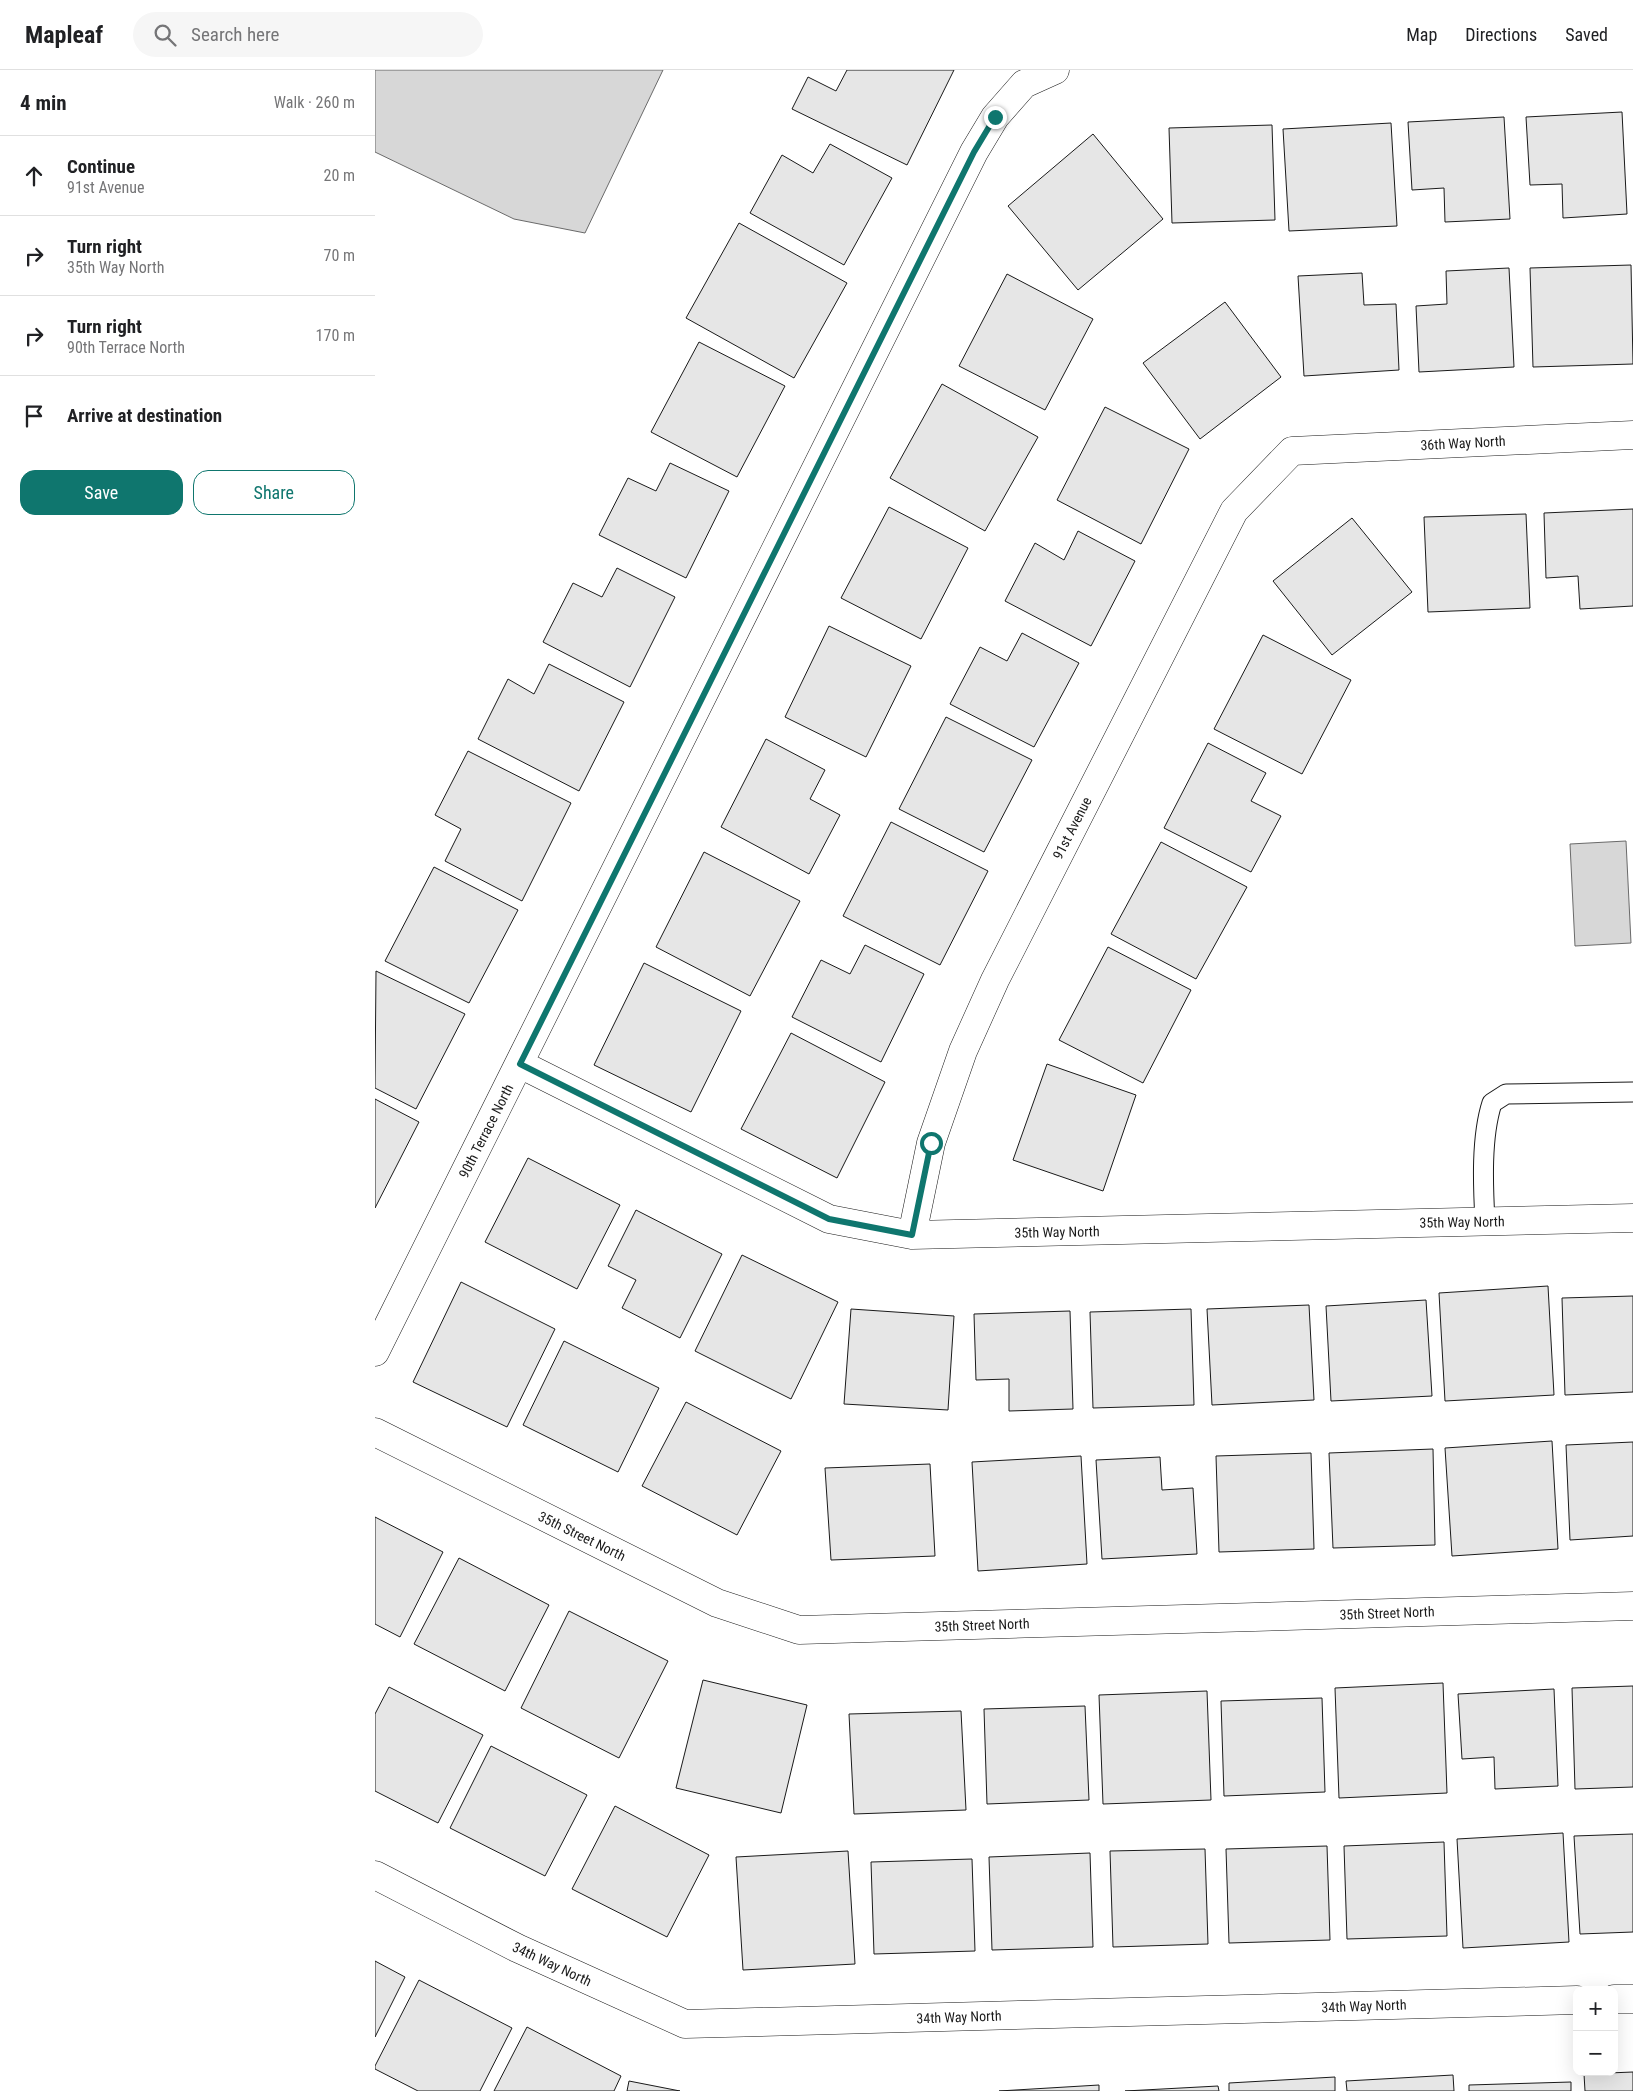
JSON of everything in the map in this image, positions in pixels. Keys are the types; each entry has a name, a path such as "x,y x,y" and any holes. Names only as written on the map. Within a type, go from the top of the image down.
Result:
{"street":[{"name":"90th Terrace North","path":"375,1352 974,152 995,117 1024,84 1055,70"},
{"name":"36th Way North","path":"1292,451 1633,435"},
{"name":"91st Avenue","path":"912,1235 931,1143 963,1051 995,980 1234,511 1292,451"},
{"name":"35th Way North","path":"520,1064 829,1219 912,1235 1633,1218"},
{"name":"35th Street North","path":"375,1432 717,1603 799,1630 1633,1606"},
{"name":"34th Way North","path":"375,1875 517,1948 685,2024 1573,2000"},
{"path":"1618,1999 1633,1999"}],"lane":[{"path":"1485,1221 1484,1195 1487,1119 1492,1102 1506,1094 1633,1092"}],"shaded area":[{"path":"375,70 663,70 585,233 514,219 375,152"},
{"path":"1626,841 1631,943 1575,946 1570,844"}],"building":[{"path":"847,70 954,70 907,165 792,109 808,77 836,91"},
{"path":"1622,112 1627,214 1563,218 1562,184 1530,185 1526,117"},
{"path":"1504,117 1510,219 1445,222 1444,188 1412,190 1408,122"},
{"path":"1391,123 1397,226 1289,231 1283,129"},
{"path":"1272,125 1275,220 1172,223 1169,128"},
{"path":"1093,134 1163,219 1078,290 1008,206"},
{"path":"830,144 892,178 844,265 750,213 782,155 813,173"},
{"path":"739,223 847,283 794,378 686,318"},
{"path":"1631,265 1633,364 1533,367 1530,268"},
{"path":"1509,268 1514,367 1419,372 1416,306 1447,304 1446,271"},
{"path":"1362,273 1364,305 1396,304 1399,370 1304,376 1298,276"},
{"path":"1007,274 1093,319 1045,410 959,366"},
{"path":"1225,302 1281,377 1200,439 1143,363"},
{"path":"699,342 785,386 737,477 651,432"},
{"path":"942,384 1038,437 985,531 890,478"},
{"path":"1105,407 1189,449 1141,544 1057,500"},
{"path":"670,463 729,491 686,578 599,535 628,478 656,491"},
{"path":"889,507 968,548 921,639 841,598"},
{"path":"1633,509 1633,606 1580,609 1578,576 1546,578 1544,513"},
{"path":"1526,514 1530,608 1428,612 1424,517"},
{"path":"1352,518 1412,592 1332,655 1273,581"},
{"path":"1078,531 1135,561 1091,646 1005,601 1035,543 1064,560"},
{"path":"617,568 675,597 630,687 543,642 573,583 602,597"},
{"path":"829,626 911,666 866,757 785,717"},
{"path":"1022,633 1079,663 1034,747 950,704 980,647 1007,661"},
{"path":"1263,635 1351,680 1302,774 1214,729"},
{"path":"549,664 624,702 579,791 478,739 508,679 534,694"},
{"path":"946,717 1032,760 984,852 899,809"},
{"path":"766,739 825,770 810,799 840,815 809,874 721,827"},
{"path":"1208,743 1266,773 1251,801 1281,816 1251,872 1164,828"},
{"path":"468,751 571,803 522,901 445,861 461,829 435,815"},
{"path":"891,822 988,871 940,965 843,916"},
{"path":"1161,842 1247,887 1196,979 1111,934"},
{"path":"704,852 800,901 750,996 656,947"},
{"path":"434,867 518,910 469,1003 385,961"},
{"path":"865,945 924,974 881,1062 792,1017 821,960 850,974"},
{"path":"1108,947 1191,990 1143,1083 1059,1040"},
{"path":"644,963 741,1011 691,1112 594,1065"},
{"path":"376,971 465,1014 416,1109 375,1088"},
{"path":"791,1033 885,1082 837,1178 741,1129"},
{"path":"1047,1064 1136,1095 1103,1191 1013,1160"},
{"path":"375,1099 419,1122 375,1208"},
{"path":"528,1158 620,1205 577,1289 485,1242"},
{"path":"636,1210 722,1254 680,1338 622,1308 636,1280 608,1266"},
{"path":"742,1255 838,1302 791,1399 695,1351"},
{"path":"461,1282 555,1329 507,1427 413,1382"},
{"path":"1548,1286 1554,1395 1445,1401 1439,1293"},
{"path":"1633,1296 1633,1392 1565,1395 1562,1298"},
{"path":"1426,1300 1432,1396 1331,1401 1326,1306"},
{"path":"1309,1305 1314,1400 1212,1405 1207,1309"},
{"path":"851,1309 954,1316 948,1410 844,1404"},
{"path":"1191,1309 1194,1405 1093,1408 1090,1312"},
{"path":"1070,1311 1073,1409 1009,1411 1009,1379 976,1380 974,1314"},
{"path":"564,1341 659,1388 618,1472 523,1425"},
{"path":"686,1402 781,1451 737,1535 642,1486"},
{"path":"1552,1441 1558,1549 1452,1556 1445,1448"},
{"path":"1633,1442 1633,1536 1570,1540 1566,1445"},
{"path":"1433,1449 1435,1545 1333,1548 1329,1453"},
{"path":"1311,1453 1314,1549 1219,1552 1216,1456"},
{"path":"1081,1456 1087,1564 978,1571 972,1462"},
{"path":"1160,1457 1162,1490 1193,1488 1197,1554 1102,1559 1096,1460"},
{"path":"930,1464 935,1556 831,1560 825,1468"},
{"path":"375,1517 443,1552 400,1637 375,1624"},
{"path":"459,1558 549,1605 505,1691 414,1644"},
{"path":"569,1611 668,1661 619,1758 521,1708"},
{"path":"703,1680 807,1705 781,1813 676,1788"},
{"path":"1443,1683 1447,1793 1339,1798 1335,1688"},
{"path":"1633,1686 1633,1787 1575,1789 1572,1688"},
{"path":"389,1687 483,1735 438,1823 375,1791 375,1714"},
{"path":"1554,1689 1558,1786 1495,1789 1494,1757 1462,1759 1458,1694"},
{"path":"1207,1691 1211,1800 1103,1804 1099,1695"},
{"path":"1322,1698 1325,1792 1224,1796 1221,1701"},
{"path":"1085,1706 1089,1800 987,1804 984,1709"},
{"path":"961,1711 966,1810 854,1814 849,1714"},
{"path":"491,1746 587,1795 545,1876 450,1828"},
{"path":"615,1806 709,1855 667,1937 572,1889"},
{"path":"1563,1833 1569,1942 1463,1948 1457,1839"},
{"path":"1633,1834 1633,1932 1580,1934 1574,1836"},
{"path":"1444,1842 1447,1936 1347,1939 1344,1846"},
{"path":"1327,1846 1330,1940 1229,1943 1226,1849"},
{"path":"1205,1849 1208,1944 1113,1947 1110,1851"},
{"path":"848,1851 855,1964 743,1970 736,1857"},
{"path":"1090,1853 1093,1947 992,1950 989,1857"},
{"path":"972,1859 975,1951 874,1954 871,1862"},
{"path":"375,1961 405,1977 375,2037"},
{"path":"419,1980 512,2028 480,2091 418,2091 375,2069"},
{"path":"527,2027 621,2076 614,2091 494,2091"},
{"path":"1633,2072 1633,2091 1585,2091 1584,2076 1618,2076 1618,2073"},
{"path":"1453,2075 1454,2091 1347,2091 1346,2081"},
{"path":"1335,2077 1335,2091 1229,2091 1229,2083"},
{"path":"629,2081 680,2091 627,2091"},
{"path":"1571,2082 1571,2091 1469,2091 1469,2085"},
{"path":"1099,2085 1099,2091 999,2091"},
{"path":"1218,2086 1219,2091 1125,2091"}],"route":[{"path":"931,1143 912,1235 829,1219 520,1064 974,152 995,117"}]}
